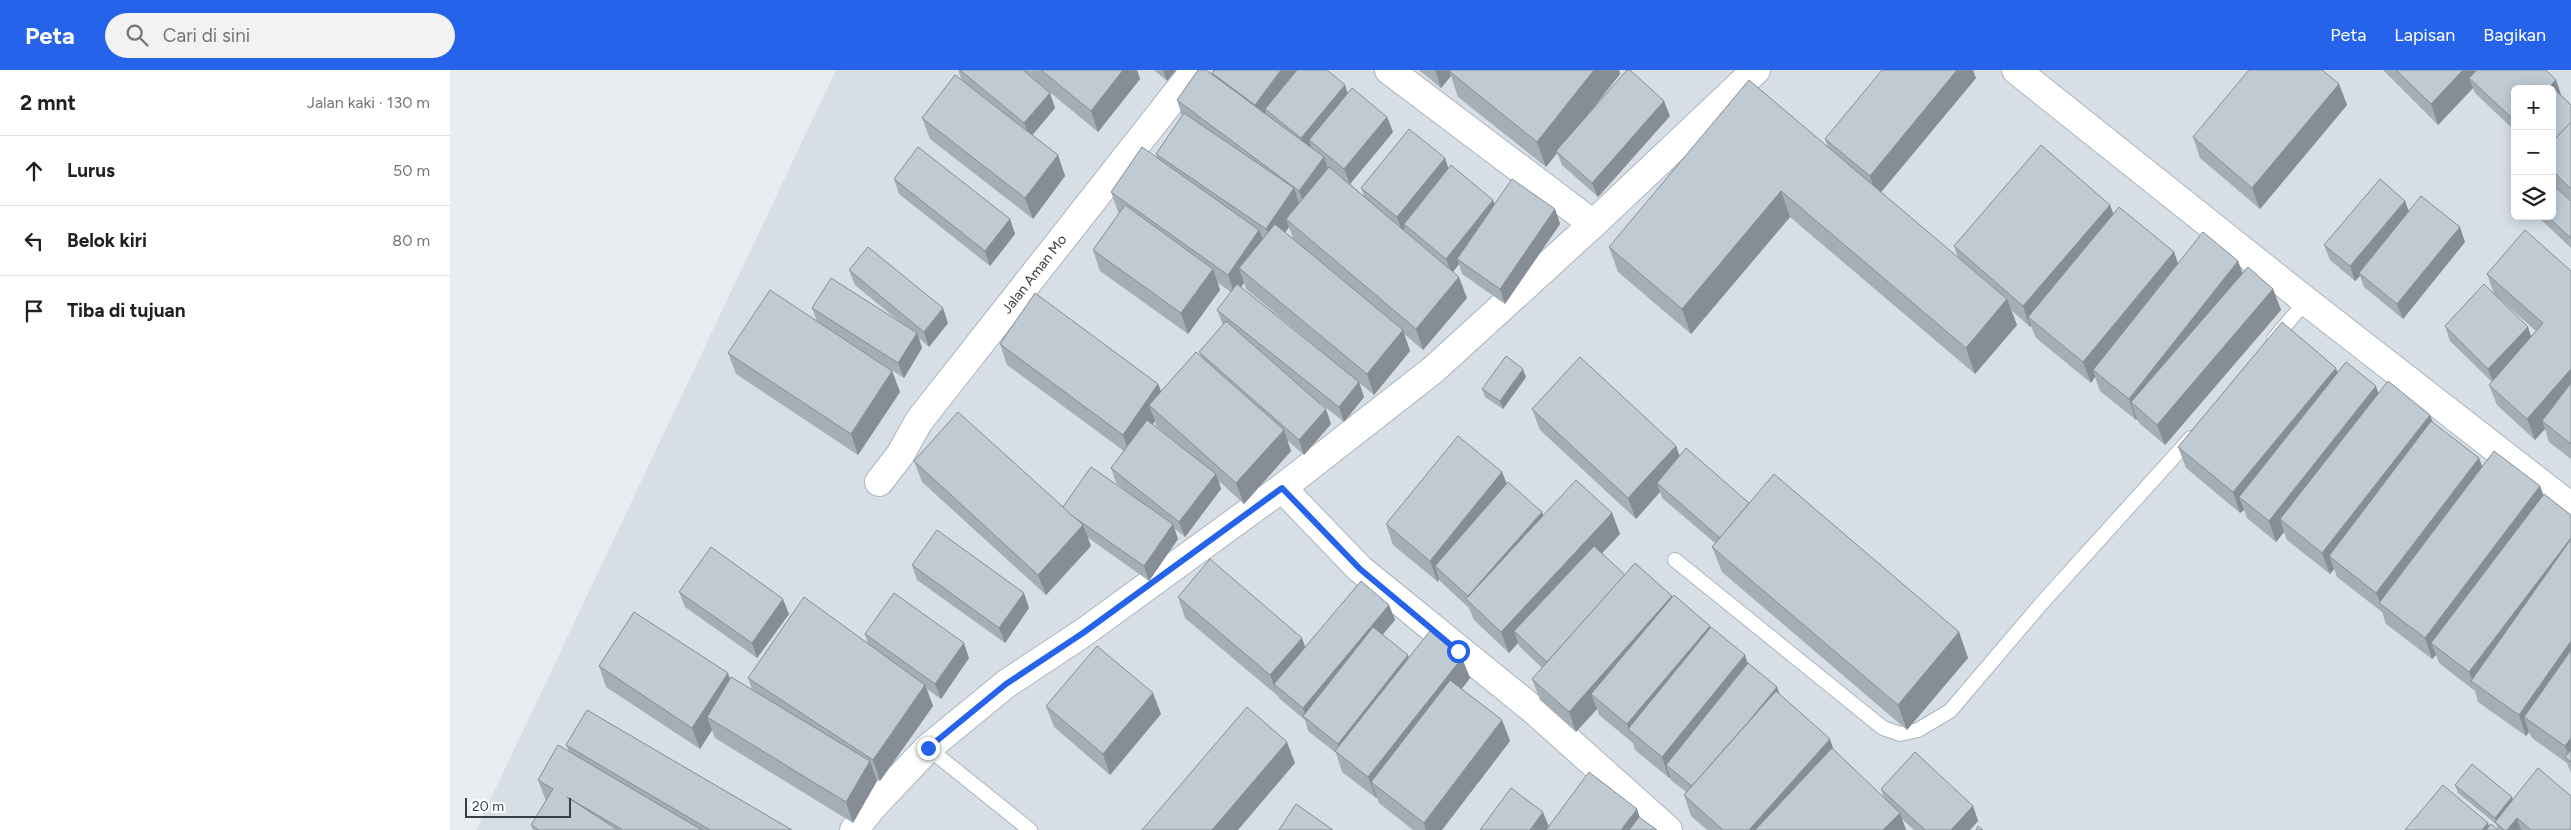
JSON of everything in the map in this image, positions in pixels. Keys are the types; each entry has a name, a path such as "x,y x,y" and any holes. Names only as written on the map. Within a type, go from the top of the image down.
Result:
{"street":[{"name":"Jalan Aman Mo","path":"879,482 900,455 919,421 1195,70"},
{"path":"1389,70 1593,224"},
{"path":"854,830 874,805 928,748 1006,684 1083,633 1282,488 1433,370 1593,224 1756,70"},
{"path":"2016,70 2306,301 2571,507"},
{"path":"1282,488 1360,569 1542,717 1668,830"}],"lane":[{"path":"2262,352 2306,301"},
{"path":"1675,560 1883,728 1900,734 1918,730 1950,711 2041,604 2178,455 2202,425"},
{"path":"928,748 1030,830"}],"shaded area":[{"path":"836,70 2571,70 2571,830 476,830"}],"building":[{"path":"960,70 1023,70 1050,93 1024,123"},
{"path":"1041,70 1123,70 1091,111"},
{"path":"1198,70 1206,70 1324,157 1299,191 1177,100"},
{"path":"1214,70 1281,70 1255,105 1212,73"},
{"path":"1297,70 1327,70 1345,85 1301,138 1265,109"},
{"path":"1450,70 1594,70 1537,142"},
{"path":"1627,70 1630,70 1664,101 1592,183 1556,151"},
{"path":"1882,70 1957,70 1870,176 1825,139"},
{"path":"2249,70 2322,70 2339,84 2252,188 2193,137"},
{"path":"2396,70 2463,70 2431,104"},
{"path":"2477,70 2546,70 2556,80 2551,85 2511,85 2511,117 2469,78"},
{"path":"955,75 1058,155 1025,198 922,118"},
{"path":"1749,80 2007,299 1966,348 1781,191 1682,309 1609,247"},
{"path":"1352,88 1387,117 1344,169 1309,140"},
{"path":"2556,91 2571,105 2571,122 2556,138"},
{"path":"1184,113 1294,188 1266,229 1156,154"},
{"path":"2571,122 2571,189 2556,174 2556,138"},
{"path":"1409,129 1445,158 1397,217 1361,188"},
{"path":"2041,145 2110,205 2023,306 1954,246"},
{"path":"918,147 1010,219 985,251 894,179"},
{"path":"1142,147 1259,230 1228,275 1111,192"},
{"path":"1451,165 1493,200 1446,259 1404,224"},
{"path":"1329,167 1459,277 1416,329 1286,219"},
{"path":"1512,179 1555,209 1500,289 1457,259"},
{"path":"2380,179 2405,201 2350,266 2324,245"},
{"path":"2556,188 2571,201 2571,238 2551,220 2556,220"},
{"path":"2421,196 2460,227 2397,304 2359,273"},
{"path":"1125,205 1213,269 1181,313 1093,250"},
{"path":"2119,207 2174,252 2083,362 2028,317"},
{"path":"1275,224 1403,330 1367,374 1239,268"},
{"path":"2525,230 2571,271 2571,369 2527,419 2489,385 2543,323 2487,274"},
{"path":"2203,232 2238,261 2129,399 2093,370"},
{"path":"868,247 943,308 924,332 849,270"},
{"path":"2248,267 2273,289 2157,425 2131,402"},
{"path":"831,278 917,333 898,363 812,308"},
{"path":"1237,284 1359,382 1339,407 1217,310"},
{"path":"2484,284 2528,327 2488,369 2445,326"},
{"path":"770,290 892,371 851,434 728,353"},
{"path":"1035,293 1158,384 1123,435 1000,344"},
{"path":"1226,321 1326,409 1299,440 1199,352"},
{"path":"2282,322 2336,368 2233,492 2178,447"},
{"path":"1196,352 1284,430 1236,483 1149,405"},
{"path":"1506,356 1523,369 1500,401 1482,389"},
{"path":"1580,357 1676,446 1628,498 1532,409"},
{"path":"2346,362 2376,386 2269,521 2239,497"},
{"path":"2388,381 2430,415 2322,553 2280,519"},
{"path":"2571,383 2571,444 2542,421"},
{"path":"958,412 1083,525 1038,575 914,461"},
{"path":"1147,420 1216,474 1179,522 1111,468"},
{"path":"2431,421 2479,458 2376,593 2329,556"},
{"path":"1458,436 1502,472 1430,561 1386,524"},
{"path":"1686,448 1749,503 1720,538 1657,483"},
{"path":"2494,451 2540,486 2425,638 2379,603"},
{"path":"1091,467 1173,524 1144,566 1071,515 1063,507"},
{"path":"1774,474 1959,632 1898,705 1712,547"},
{"path":"1576,480 1612,513 1501,632 1466,599"},
{"path":"1508,482 1542,512 1468,596 1435,566"},
{"path":"2544,494 2571,515 2571,538 2469,672 2431,643"},
{"path":"937,530 1024,593 999,628 912,565"},
{"path":"2571,539 2571,641 2519,715 2471,681"},
{"path":"1594,546 1625,575 1547,662 1514,631"},
{"path":"711,547 783,599 752,643 679,592"},
{"path":"1210,559 1302,638 1270,675 1178,597"},
{"path":"1635,563 1672,596 1569,712 1532,679"},
{"path":"1361,581 1389,605 1303,708 1274,684"},
{"path":"894,593 964,643 935,684 865,634"},
{"path":"1674,595 1710,626 1627,724 1591,694"},
{"path":"804,597 925,685 873,760 748,678"},
{"path":"634,612 728,673 692,728 599,666"},
{"path":"1373,627 1408,655 1338,744 1303,716"},
{"path":"1711,627 1745,655 1662,757 1628,729"},
{"path":"1430,631 1462,658 1368,777 1335,751"},
{"path":"1097,646 1153,693 1103,754 1046,706"},
{"path":"2571,650 2571,738 2565,746 2524,717"},
{"path":"1748,663 1777,687 1692,786 1666,765"},
{"path":"731,677 870,761 846,802 707,717"},
{"path":"1450,680 1502,720 1424,823 1371,782"},
{"path":"1776,691 1830,739 1749,830 1723,830 1684,795"},
{"path":"1247,707 1287,742 1212,830 1142,830"},
{"path":"587,710 792,830 710,830 566,745"},
{"path":"558,745 702,830 623,830 567,797 618,830 539,830 531,825 553,789 538,780"},
{"path":"1832,748 1900,813 1883,830 1755,830"},
{"path":"2571,750 2571,762 2565,757"},
{"path":"1915,752 1973,806 1951,830 1925,830 1881,789"},
{"path":"2472,764 2512,797 2495,818 2455,785"},
{"path":"2538,768 2571,796 2571,830 2531,830 2517,818 2507,830 2504,830 2495,822"},
{"path":"1589,772 1637,809 1621,830 1546,830"},
{"path":"2443,785 2488,823 2482,830 2405,830"},
{"path":"1511,788 1543,812 1530,830 1480,830"},
{"path":"1296,804 1333,830 1279,830"},
{"path":"1639,817 1657,830 1629,830"},
{"path":"2491,824 2498,830 2486,830"}],"route":[{"path":"928,748 1006,684 1083,633 1282,488 1360,569 1458,651"}]}
